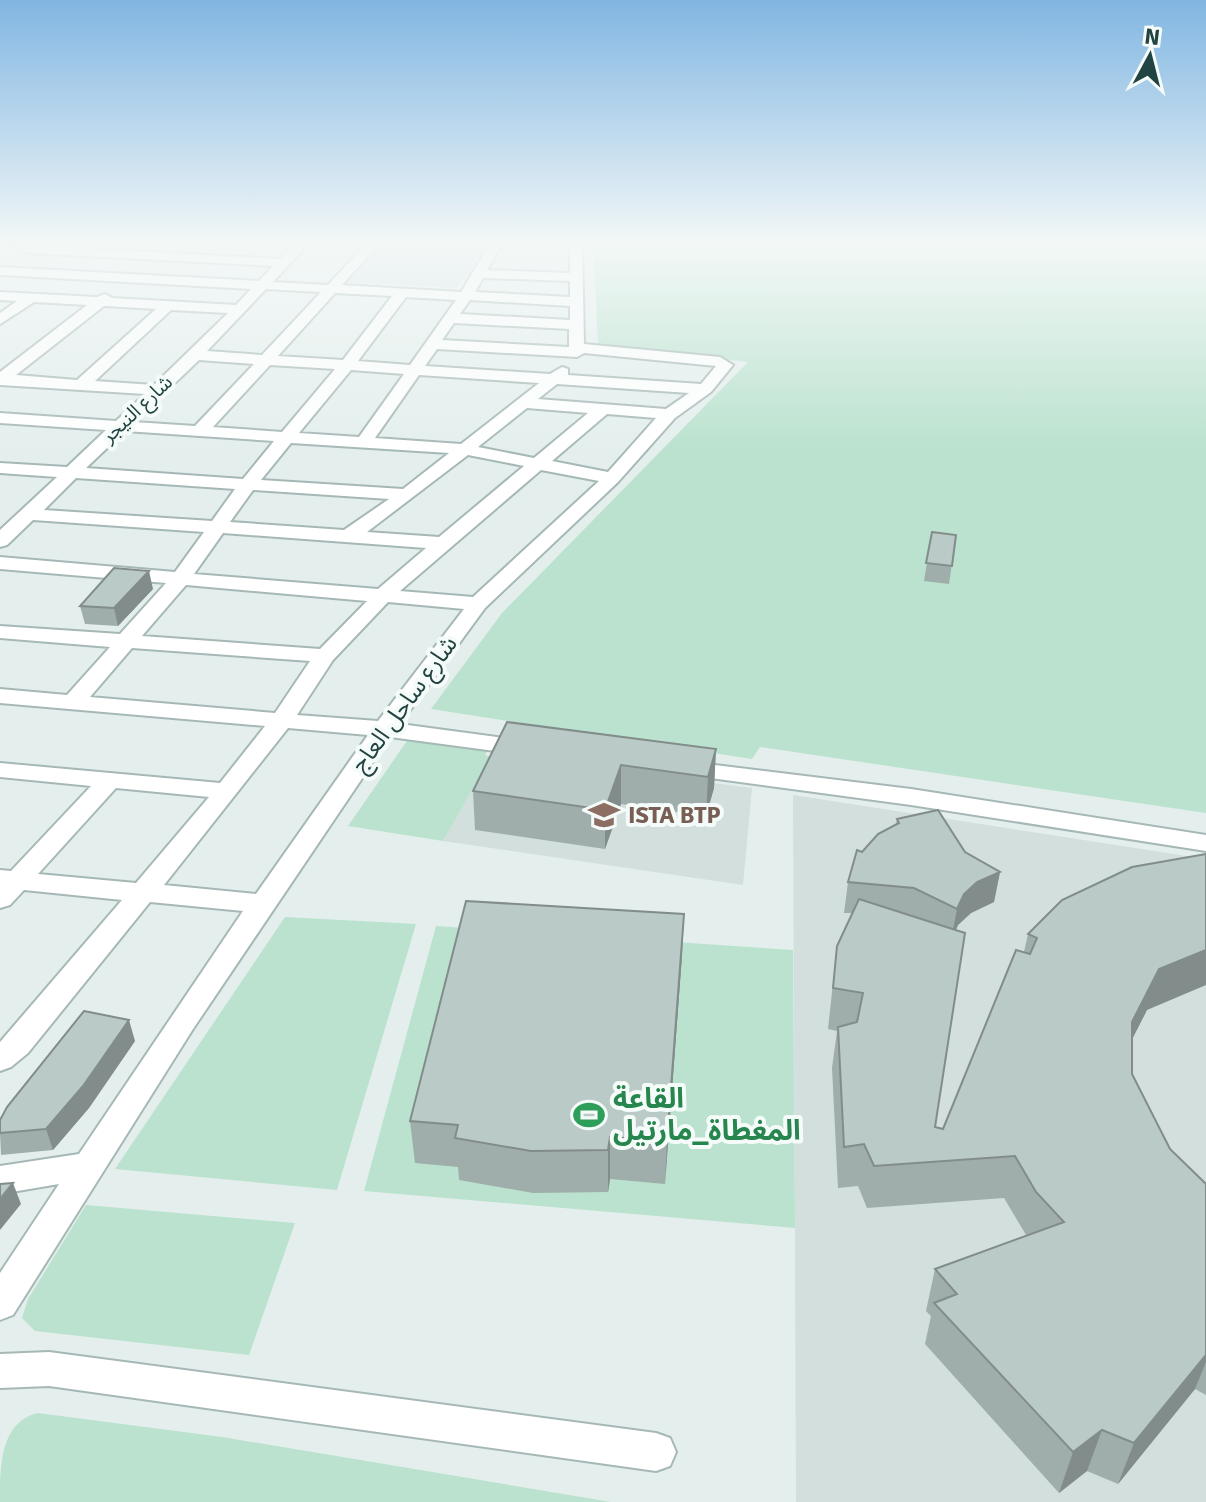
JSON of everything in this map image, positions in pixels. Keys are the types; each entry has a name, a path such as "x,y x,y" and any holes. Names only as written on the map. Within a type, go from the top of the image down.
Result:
{"street":[{"path":"0,379 87,312"},
{"path":"82,384 160,312"},
{"name":"شارع النيجر","path":"0,541 237,312"},
{"path":"200,431 310,312"},
{"path":"73,702 182,577 248,484 387,312"},
{"path":"364,442 454,312"},
{"path":"195,355 705,389 725,365 577,332 513,312"},
{"path":"349,536 407,495 578,358 577,312"},
{"path":"450,318 577,332"},
{"path":"433,344 577,332"},
{"path":"0,379 158,390"},
{"name":"شارع ساحل العاج","path":"0,1304 86,1166 264,904 384,729 478,604 612,478 669,414 705,389"},
{"path":"525,403 669,414"},
{"path":"0,1059 17,1045 227,791 282,720 325,656 384,595 603,409"},
{"path":"0,418 463,449 612,478"},
{"path":"0,468 407,495"},
{"path":"27,514 443,543"},
{"path":"0,563 478,604"},
{"path":"0,632 325,656"},
{"path":"0,696 384,729 554,751"},
{"path":"663,765 911,797 1206,843"},
{"path":"0,770 227,791"},
{"path":"6,886 110,780"},
{"path":"6,886 264,904"},
{"path":"0,1180 86,1166"},
{"path":"0,1371 49,1369 656,1452"}],"shaded area":[{"name":"ISTA BTP","path":"500,755 752,788 743,885 443,841 491,757"},
{"path":"793,795 1206,859 1206,1502 796,1502"}],"green space":[{"path":"596,312 1206,312 1206,813 760,747 752,759 431,709 502,613 748,362 598,344"},
{"path":"409,738 488,750 485,755 491,757 443,841 348,826"},
{"path":"285,917 416,924 337,1190 115,1169"},
{"name":"القاعة المغطاة_مارتيل","path":"436,926 793,950 795,1228 364,1191"},
{"path":"86,1205 295,1223 249,1355 35,1331 22,1318 28,1299"},
{"path":"38,1413 222,1437 611,1502 0,1502 2,1460 9,1436 25,1418"}],"building":[{"path":"932,532 956,535 952,566 926,563"},
{"path":"114,568 149,571 114,608 80,606"},
{"path":"507,722 716,749 708,777 621,765 605,810 473,791"},
{"path":"938,810 965,852 1000,872 977,882 964,894 957,909 914,888 848,882 857,850 862,852 878,834 899,823 897,819"},
{"path":"1206,854 1206,950 1159,969 1132,1022 1132,1074 1170,1149 1206,1184 1206,1355 1134,1443 1102,1430 1073,1452 934,1303 957,1294 935,1269 1064,1222 1036,1192 1015,1156 874,1166 864,1144 844,1147 838,1027 857,1022 863,993 833,988 837,946 859,899 965,933 935,1127 943,1129 1016,950 1030,954 1037,938 1028,934 1062,900 1132,867"},
{"path":"466,901 684,914 667,1141 610,1137 608,1150 531,1151 455,1138 458,1125 410,1121"},
{"path":"84,1011 129,1020 83,1086 46,1129 0,1133 0,1120 7,1107"},
{"path":"13,1183 0,1199 0,1184"}],"place":[{"name":"ISTA BTP","path":"604,815"},
{"name":"القاعة المغطاة_مارتيل","path":"589,1115"}]}
